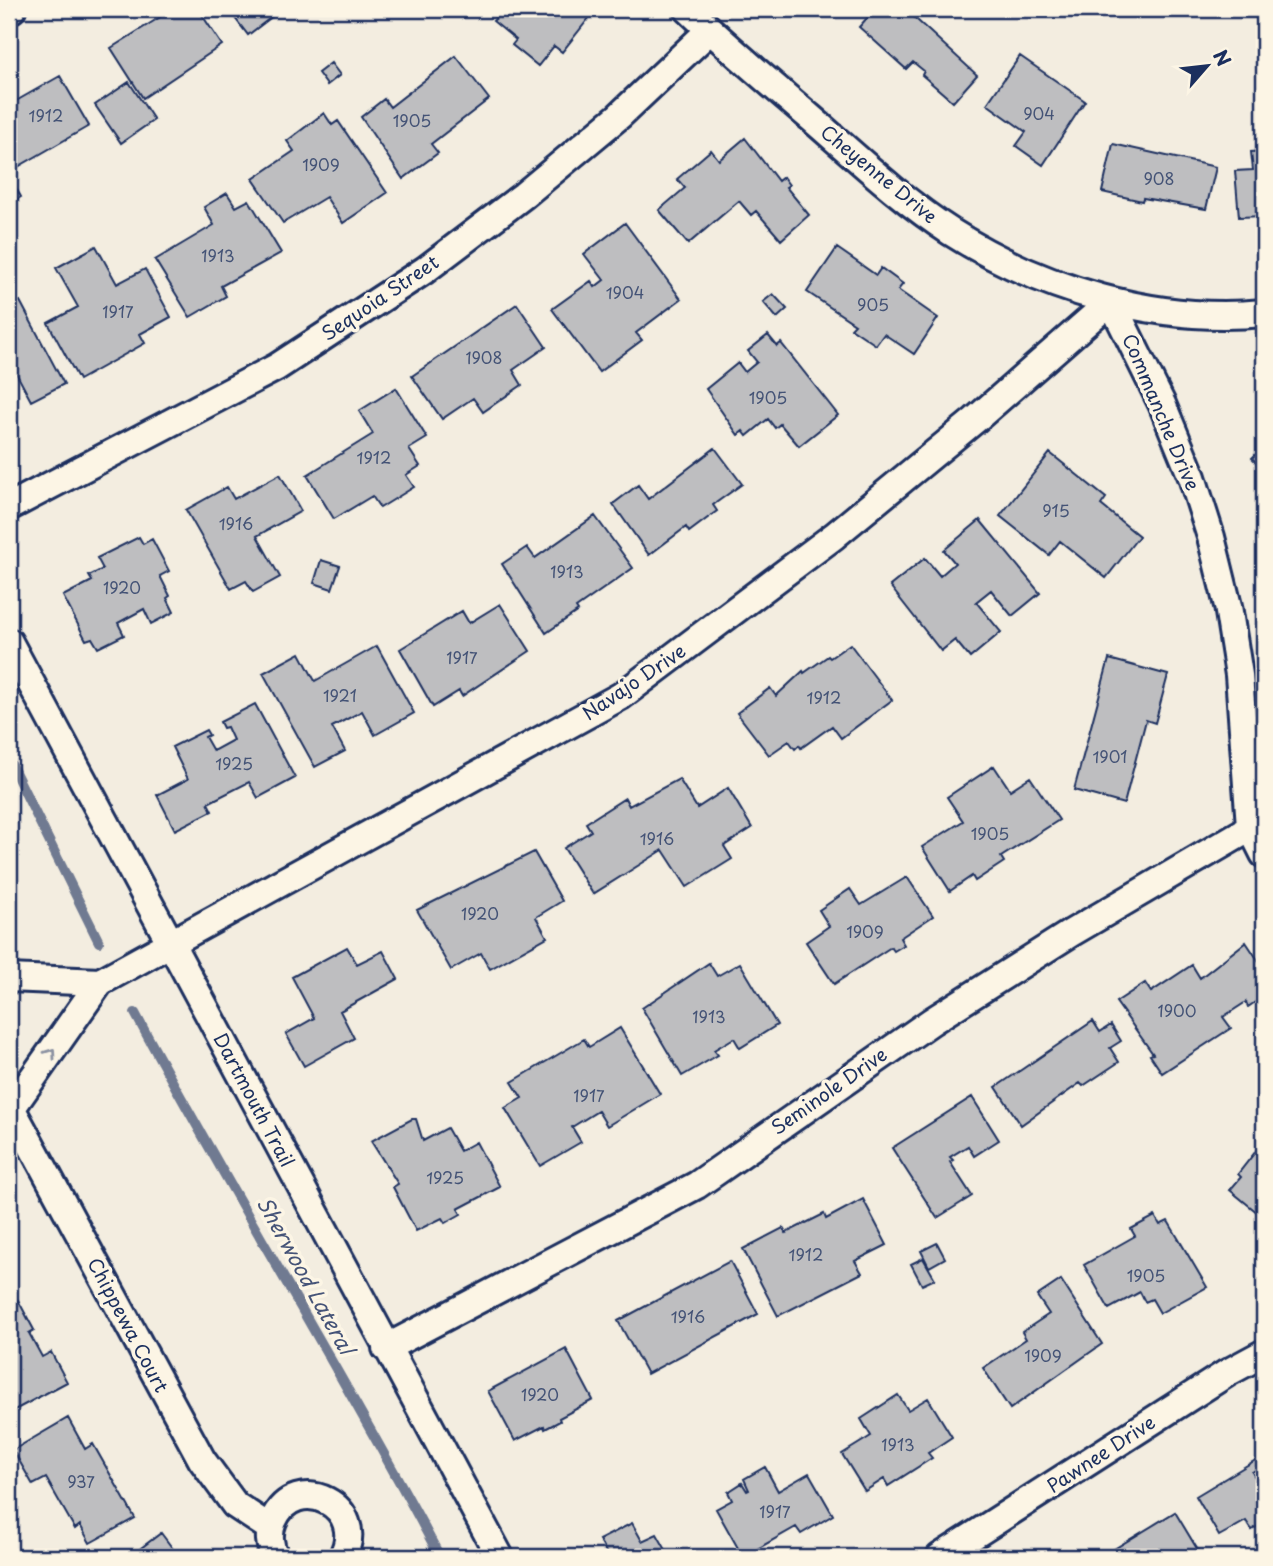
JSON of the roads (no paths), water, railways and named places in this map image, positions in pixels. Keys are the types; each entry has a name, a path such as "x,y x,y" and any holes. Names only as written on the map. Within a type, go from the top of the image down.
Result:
{"street":[{"name":"Cheyenne Drive","path":"688,9 899,194 951,232 1015,267 1111,301 1183,312 1264,313"},
{"name":"Sequoia Street","path":"9,508 277,367 425,270 524,195 619,116 710,30"},
{"name":"Commanche Drive","path":"1111,301 1162,404 1192,477 1211,537 1228,606 1257,823 1264,854"},
{"name":"Navajo Drive","path":"10,1106 100,982 621,696 834,536 975,420 1111,301"},
{"name":"Dartmouth Trail","path":"9,642 500,1557"},
{"name":"Seminole Drive","path":"386,1348 697,1185 932,1021 1257,823"},
{"path":"9,978 100,982"},
{"name":"Chippewa Court","path":"10,1106 202,1460 235,1505 270,1528"},
{"name":"Pawnee Drive","path":"940,1557 1227,1373 1264,1353"},
{"path":"276,1557 270,1541 270,1528 277,1513 287,1503 312,1496 326,1500 344,1517 348,1542 342,1557"}],"waterway":[{"name":"Sherwood Lateral","path":"9,760 99,942"},
{"name":"Sherwood Lateral","path":"135,1013 440,1557"}]}
